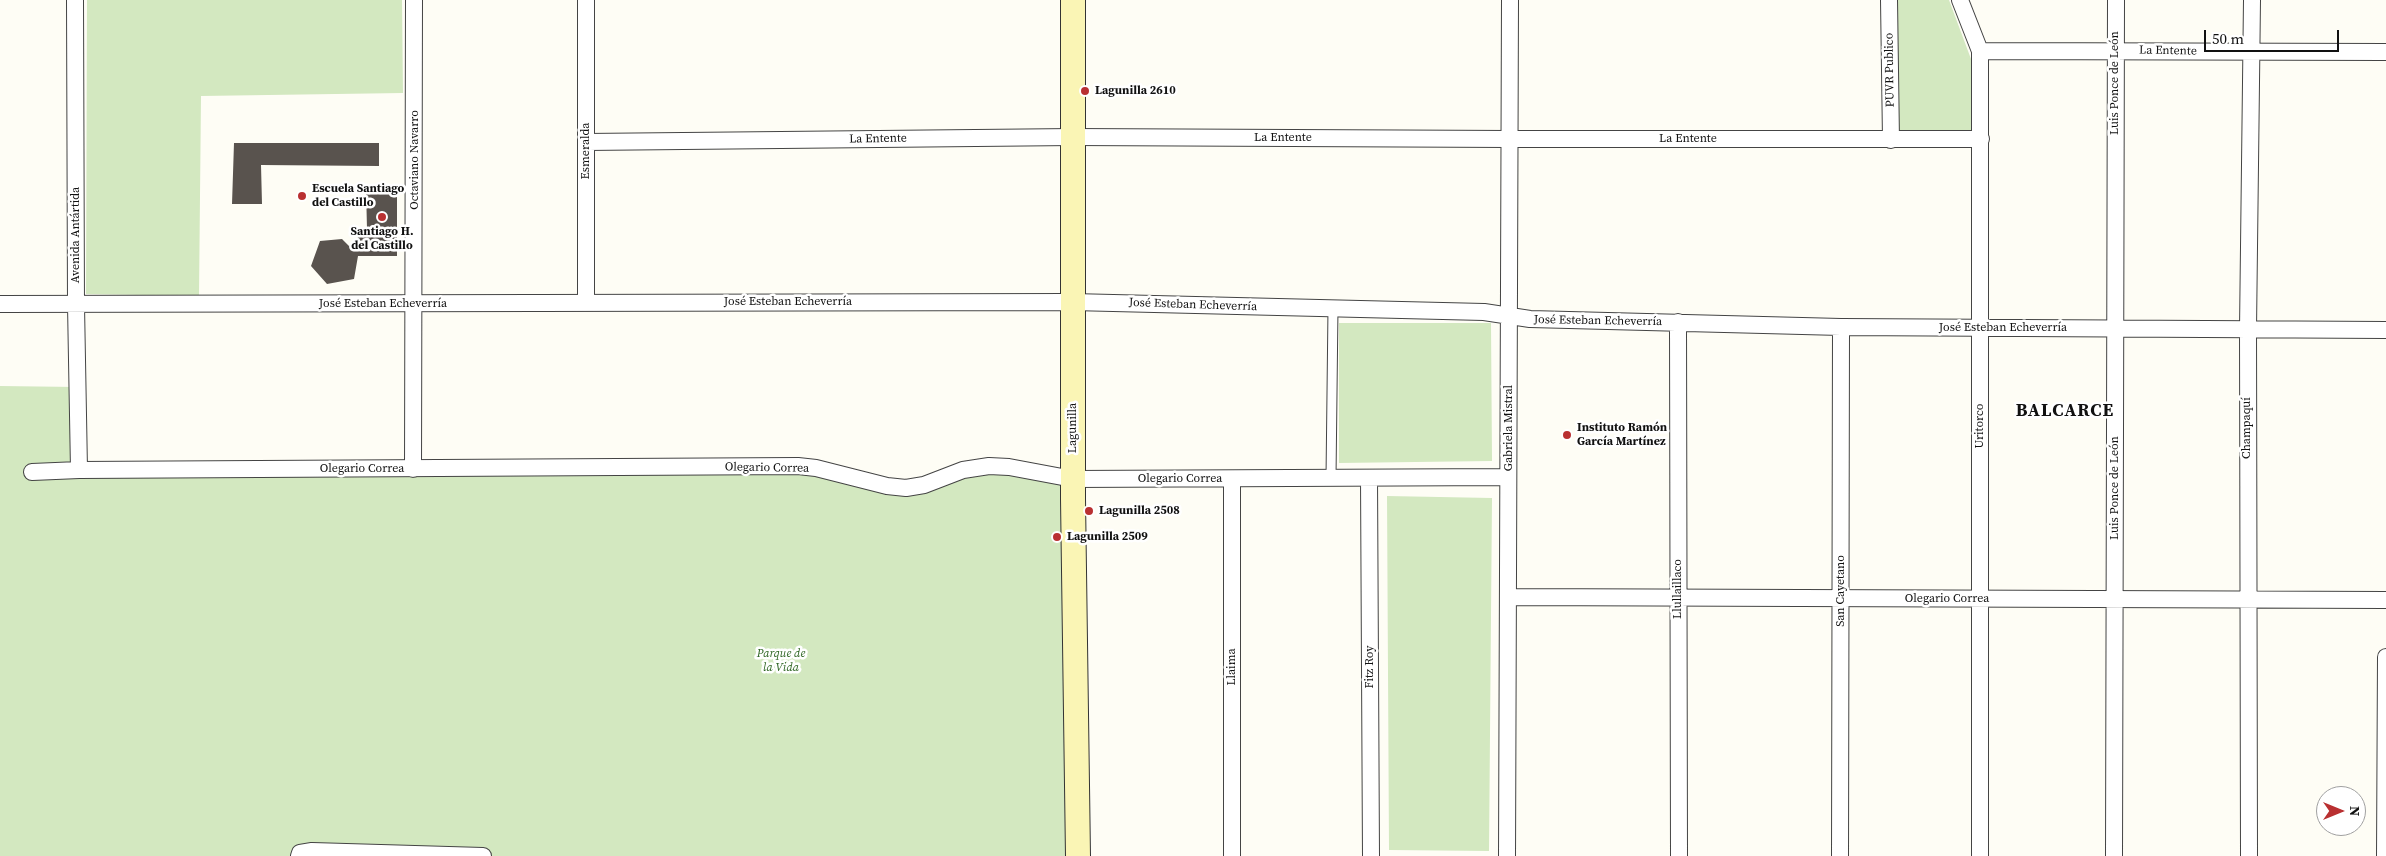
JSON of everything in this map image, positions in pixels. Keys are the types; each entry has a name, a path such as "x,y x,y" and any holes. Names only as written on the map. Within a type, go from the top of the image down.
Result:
{"main road":[{"name":"Lagunilla","path":"1072,0 1073,479 1078,856"}],"street":[{"name":"Avenida Antártida","path":"75,0 76,305 79,470"},
{"name":"Octaviano Navarro","path":"413,469 414,0"},
{"name":"Esmeralda","path":"586,0 586,302"},
{"name":"Gabriela Mistral","path":"1507,856 1510,0"},
{"name":"PUVR Publico","path":"1889,0 1891,140"},
{"name":"Uritorco","path":"1960,0 1980,50 1980,856"},
{"name":"Luis Ponce de León","path":"2114,856 2116,0"},
{"name":"Champaquí","path":"2249,856 2247,599 2252,0"},
{"name":"La Entente","path":"1980,50 2386,52"},
{"name":"La Entente","path":"586,142 1073,136 1509,139 1981,139"},
{"name":"José Esteban Echeverría","path":"0,304 1072,302 1484,312 1530,319 1841,327 2386,330"},
{"name":"Llullaillaco","path":"1678,322 1679,856"},
{"name":"San Cayetano","path":"1840,856 1841,327"},
{"name":"Olegario Correa","path":"32,472 79,470 798,466 816,468 887,486 906,488 924,485 963,470 989,466 1008,466 1073,479 1508,477"},
{"name":"Fitz Roy","path":"1369,478 1371,856"},
{"name":"Llaima","path":"1232,479 1232,856"},
{"name":"Olegario Correa","path":"1508,597 2386,600"},
{"path":"2385,856 2386,658"},
{"path":"299,855 312,851 483,856"}],"lane":[{"path":"1331,478 1333,308"}],"green space":[{"path":"87,0 402,0 403,93 201,96 199,296 86,294"},
{"path":"1897,0 1949,0 1971,59 1973,132 1898,133"},
{"path":"1339,323 1491,323 1492,461 1339,463"},
{"name":"Parque de la Vida","path":"0,386 77,387 79,470 798,466 887,486 963,470 1073,479 1078,856 0,856"},
{"path":"1387,496 1492,498 1489,851 1389,850"}],"building":[{"path":"234,143 379,143 379,166 261,165 262,204 232,204"},
{"path":"366,188 397,189 397,256 358,256 354,279 327,284 311,266 320,241 342,239 349,246 367,229"}],"place":[{"name":"Lagunilla 2610","path":"1085,91"},
{"name":"Escuela Santiago del Castillo","path":"302,196"},
{"name":"Santiago H. del Castillo","path":"382,217"},
{"name":"Instituto Ramón García Martínez","path":"1567,435"},
{"name":"Lagunilla 2508","path":"1089,511"},
{"name":"Lagunilla 2509","path":"1057,537"}],"district":[{"name":"BALCARCE","path":"2065,411"}]}
